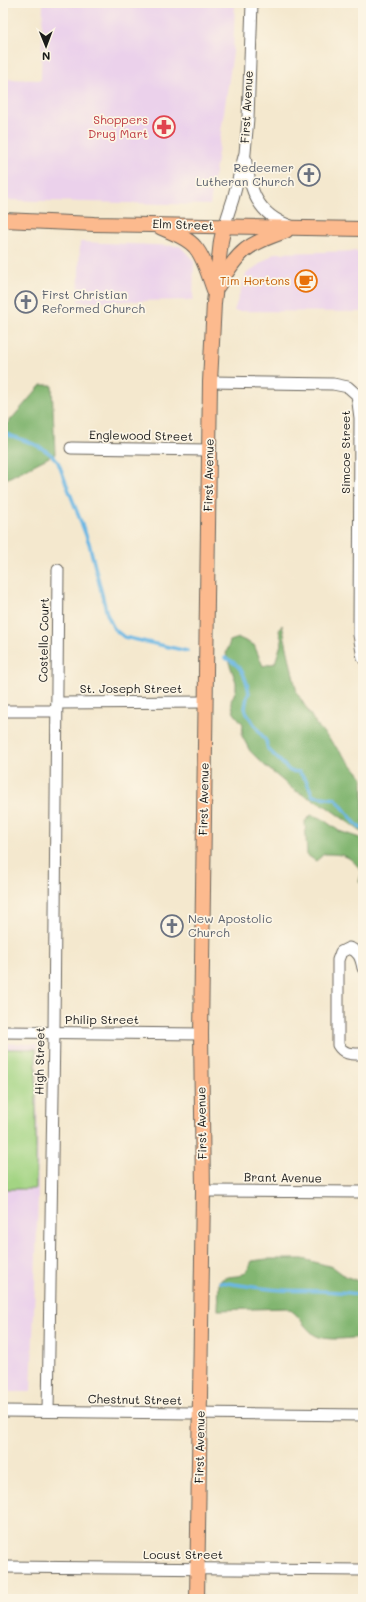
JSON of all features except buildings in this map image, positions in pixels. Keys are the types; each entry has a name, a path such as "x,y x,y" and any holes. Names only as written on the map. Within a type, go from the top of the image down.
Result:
{"main road":[{"name":"Elm Street","path":"3,220 224,227 363,229"},
{"path":"153,224 180,236 196,248 215,292"},
{"name":"First Avenue","path":"197,1599 203,1191 201,1034 210,382 211,340 215,292 224,227"},
{"path":"215,292 231,264 247,248 260,240 296,228"}],"street":[{"name":"First Avenue","path":"224,227 245,153 248,118 252,3"},
{"path":"245,153 250,182 257,200 272,217 296,228"},
{"name":"Simcoe Street","path":"210,382 333,384 348,387 357,395 360,418 359,629 363,658"},
{"name":"Englewood Street","path":"71,448 209,450"},
{"name":"Costello Court","path":"57,707 58,570"},
{"name":"St. Joseph Street","path":"3,711 57,707 205,702"},
{"name":"High Street","path":"48,1411 57,707"},
{"path":"363,968 361,958 356,951 349,948 341,952 338,960 338,1045 348,1054 363,1054"},
{"name":"Philip Street","path":"3,1032 201,1034"},
{"name":"Brant Avenue","path":"203,1191 363,1192"},
{"name":"Chestnut Street","path":"3,1411 363,1415"},
{"name":"Locust Street","path":"3,1568 363,1570"}],"shaded area":[{"path":"43,3 235,3 233,52 210,205 3,200 3,79 41,80"},
{"path":"80,242 180,246 194,261 193,300 78,302"},
{"path":"363,251 362,312 234,311 246,274 275,253"},
{"path":"3,1043 37,1044 38,1200 31,1392 3,1392"}],"green space":[{"path":"41,385 52,385 55,454 4,480 3,424 7,424"},
{"path":"282,625 297,693 316,724 363,778 363,833 327,807 294,790 250,751 242,736 243,724 234,713 231,701 236,690 236,682 226,654 230,641 239,638 254,645 263,666 275,663 282,641 279,631"},
{"path":"311,815 321,818 339,831 363,839 363,884 359,882 362,872 350,859 337,854 324,854 316,861 307,855 305,821"},
{"path":"3,1049 36,1049 36,1189 3,1189"},
{"path":"267,1259 303,1259 333,1267 345,1276 363,1283 363,1337 343,1339 321,1338 311,1332 295,1313 287,1308 218,1310 219,1281 224,1278 241,1275 249,1268 252,1261"}],"waterway":[{"path":"3,433 40,447 47,451 58,462 89,543 107,614 114,629 124,637 187,651"},
{"path":"225,658 239,667 242,671 249,693 245,708 247,714 266,741 268,749 290,771 299,772 306,780 313,796 336,799 356,824 363,829"},
{"path":"220,1282 259,1288 333,1291 363,1295"}],"place":[{"name":"Shoppers Drug Mart","path":"164,127"},
{"name":"Redeemer Lutheran Church","path":"309,175"},
{"name":"Tim Hortons","path":"306,281"},
{"name":"First Christian Reformed Church","path":"26,302"},
{"name":"New Apostolic Church","path":"172,926"}]}
